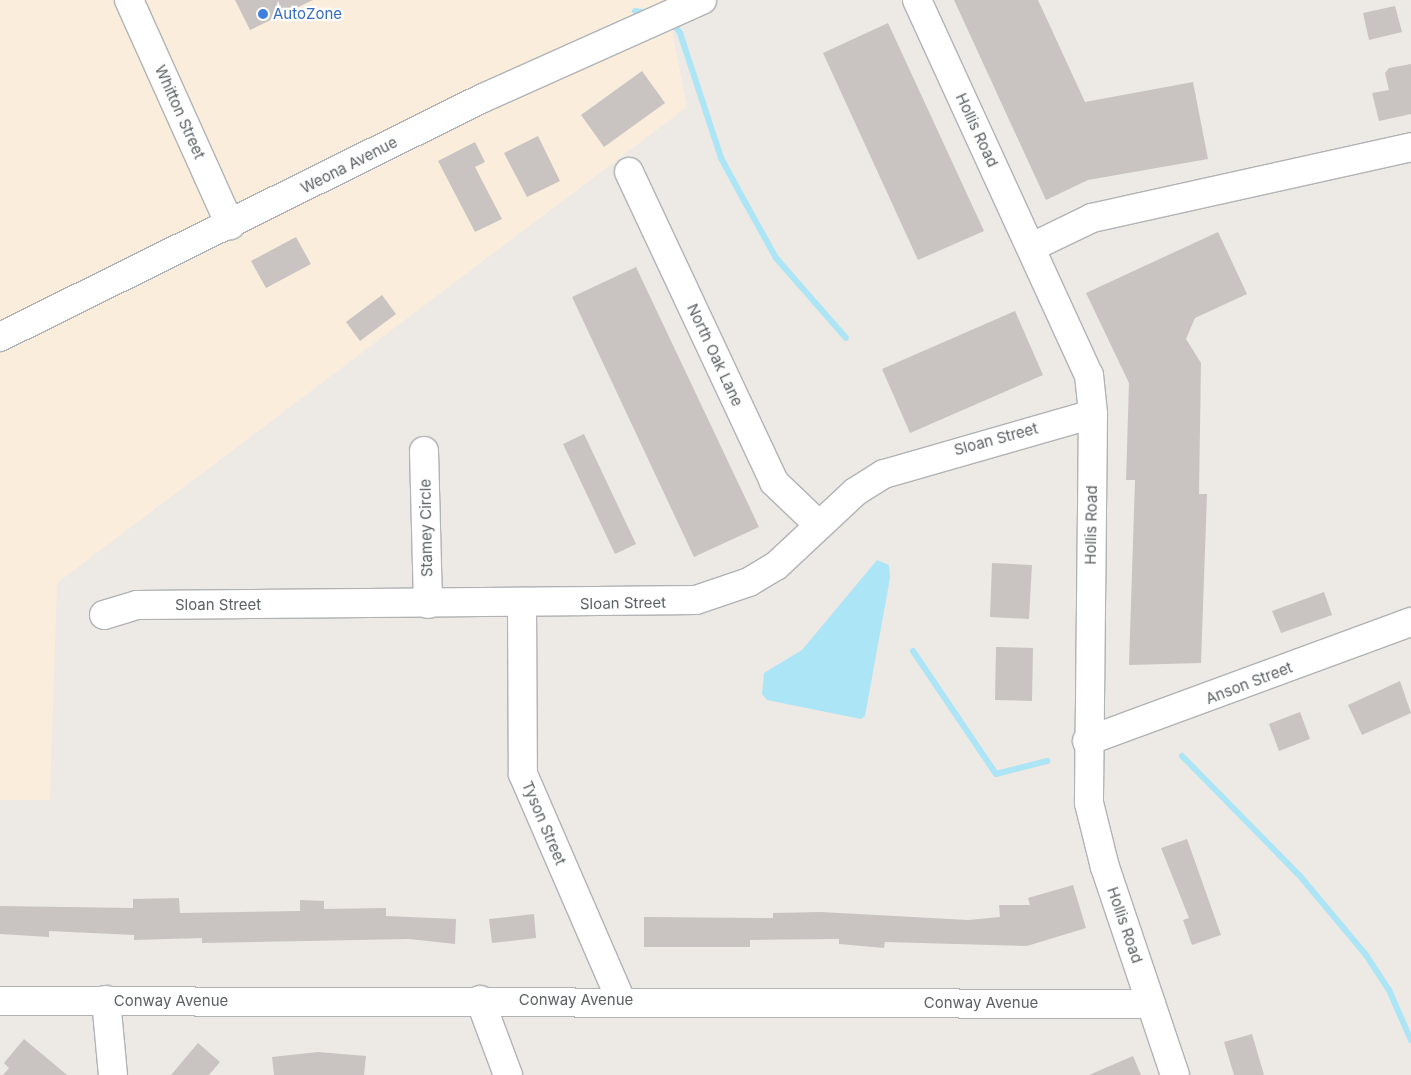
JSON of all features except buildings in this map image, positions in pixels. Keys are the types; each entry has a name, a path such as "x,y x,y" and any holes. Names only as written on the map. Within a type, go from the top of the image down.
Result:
{"street":[{"name":"Whitton Street","path":"129,0 230,225"},
{"name":"Weona Avenue","path":"0,337 492,94 702,0"},
{"name":"Hollis Road","path":"917,0 1084,360 1093,414 1087,741 1093,826 1175,1075"},
{"path":"1032,247 1092,218 1411,147"},
{"name":"North Oak Lane","path":"629,172 774,482 819,525"},
{"name":"Sloan Street","path":"104,615 138,605 522,604 696,600 740,585 776,566 855,492 911,463 1093,414"},
{"name":"Stamey Circle","path":"424,451 428,604"},
{"name":"Tyson Street","path":"522,604 523,774 622,1000"},
{"name":"Anson Street","path":"1087,741 1411,622"},
{"name":"Conway Avenue","path":"0,1000 622,1000 1151,1004"},
{"path":"106,1000 113,1075"},
{"path":"480,1000 508,1075"}],"shaded area":[{"path":"0,0 666,0 687,107 57,583 50,800 0,800"}],"water":[{"path":"877,560 889,565 890,578 865,716 861,719 767,700 762,694 764,673 802,650"}],"waterway":[{"path":"635,11 649,13"},
{"path":"671,20 680,33 721,158 746,204 776,258 846,338"},
{"path":"913,651 996,774 1047,761"},
{"path":"1182,756 1300,876 1366,955 1389,990 1411,1040"}],"place":[{"name":"AutoZone","path":"263,14"}]}
